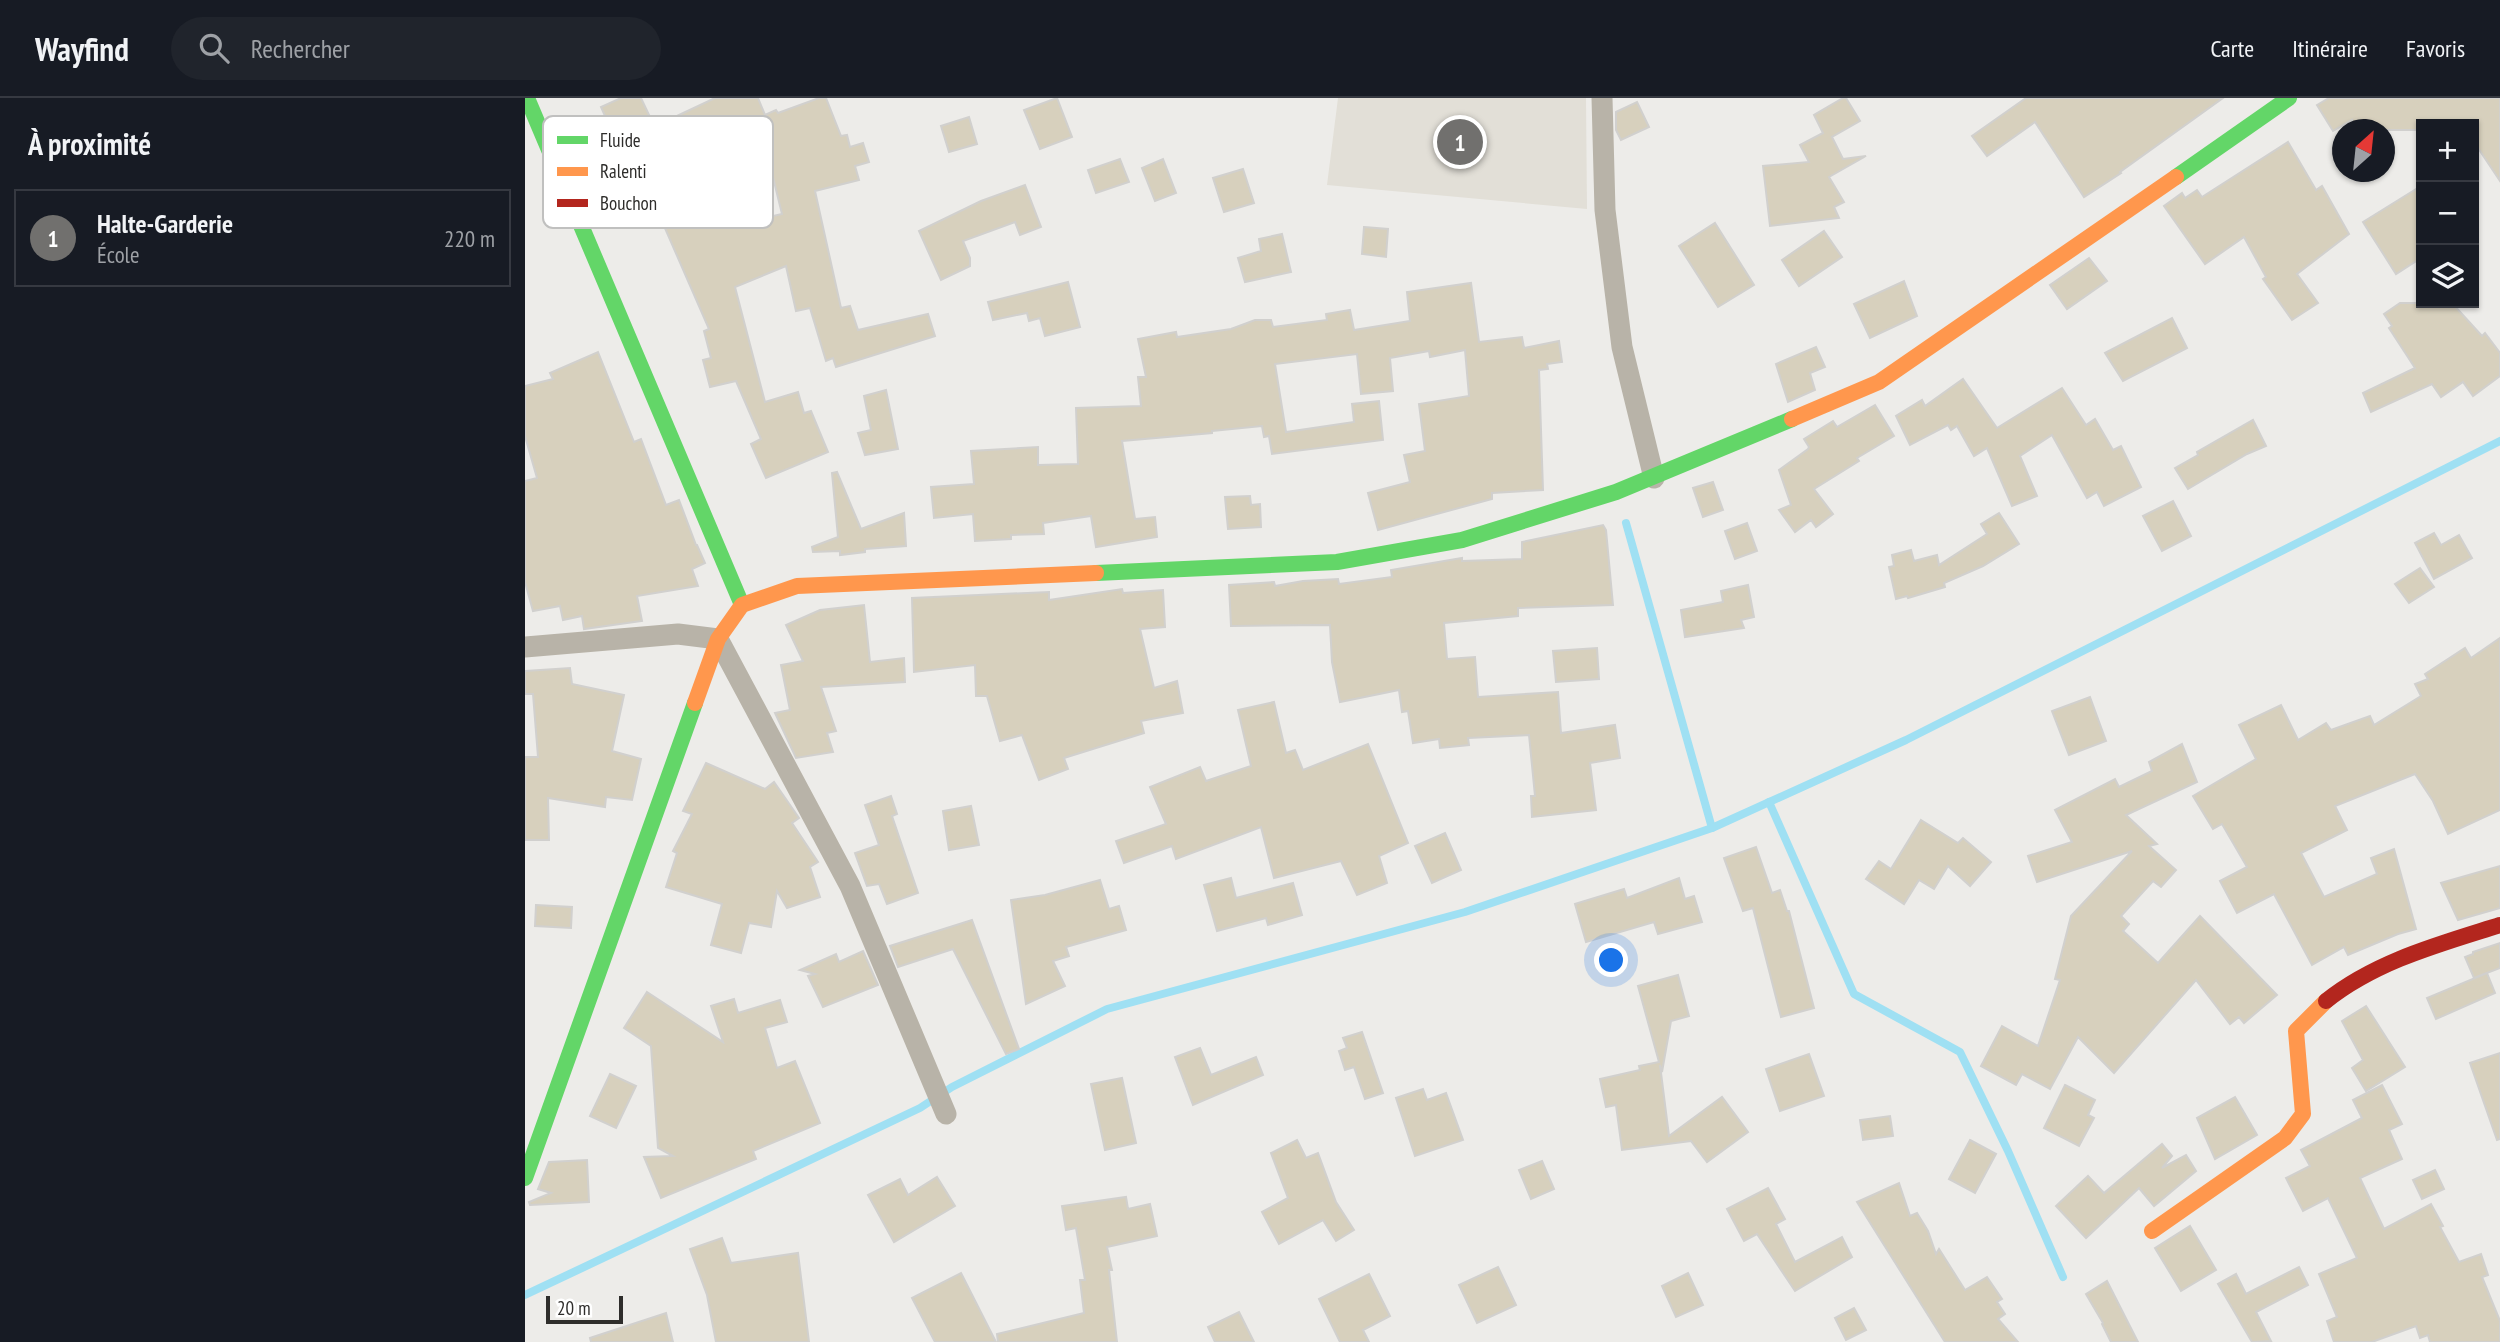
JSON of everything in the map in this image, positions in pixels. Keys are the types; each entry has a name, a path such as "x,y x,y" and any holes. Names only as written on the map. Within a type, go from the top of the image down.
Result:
{"street":[{"path":"527,98 543,136"},
{"path":"1602,98 1605,210 1622,347 1654,478"},
{"path":"525,1178 718,639 742,606 797,586 1336,562 1462,540 1654,478 1879,382 2290,98"},
{"path":"582,228 742,606"},
{"path":"525,647 678,634 718,639"},
{"path":"718,639 850,886 944,1110"},
{"path":"2152,1231 2285,1138 2303,1114 2296,1031 2312,1010 2393,961 2500,925"}],"shaded area":[{"path":"1338,98 1586,98 1587,209 1327,185"}],"building":[{"path":"621,98 641,98 650,116 605,116 601,107"},
{"path":"715,98 758,98 765,115 826,98 841,136 847,135 850,147 863,143 869,162 855,166 859,180 815,191 841,308 850,306 858,330 928,314 935,336 836,367 833,358 826,361 810,308 796,311 786,266 735,287 765,402 798,392 804,413 811,411 828,452 766,478 751,444 761,439 736,381 710,387 703,360 711,358 704,331 709,329 665,228 773,228 773,216 782,214 773,177 773,116 677,116"},
{"path":"1057,98 1072,137 1040,149 1024,110"},
{"path":"1846,98 1860,121 1832,137 1843,159 1866,156 1829,177 1844,202 1834,207 1839,218 1770,226 1763,166 1809,162 1800,145 1823,133 1814,115"},
{"path":"2026,98 2223,98 2084,197 2035,122 1987,156 1972,136"},
{"path":"2329,98 2500,98 2500,181 2479,150 2479,119 2416,119 2416,130 2395,130 2395,119 2332,119 2332,129 2317,105"},
{"path":"1637,102 1649,127 1621,140 1616,130 1616,112"},
{"path":"969,117 977,144 949,152 941,126"},
{"path":"2288,142 2316,190 2322,186 2349,234 2297,274 2318,303 2292,320 2263,279 2266,277 2244,237 2205,264 2164,206 2182,193 2185,198 2197,190 2202,197"},
{"path":"1120,159 1129,182 1096,193 1088,170"},
{"path":"1163,159 1176,193 1155,201 1142,168"},
{"path":"1243,169 1254,203 1224,212 1213,178"},
{"path":"1025,185 1041,227 1020,235 1015,222 963,241 970,258 970,266 941,280 919,231 981,201"},
{"path":"2416,189 2416,261 2396,274 2363,222"},
{"path":"1715,223 1754,285 1718,307 1679,246"},
{"path":"1364,227 1388,229 1386,257 1362,254"},
{"path":"1824,231 1842,257 1799,286 1782,260"},
{"path":"1282,234 1291,272 1245,282 1238,258 1261,251 1259,239"},
{"path":"2089,258 2107,281 2067,309 2050,285"},
{"path":"1904,281 1917,316 1870,338 1854,304"},
{"path":"1068,282 1080,327 1045,336 1040,318 1029,321 1027,313 993,320 988,302"},
{"path":"1471,283 1479,342 1522,337 1524,348 1559,341 1562,362 1547,364 1548,369 1539,370 1543,490 1492,493 1492,499 1378,530 1368,493 1410,482 1404,455 1425,451 1419,404 1469,396 1465,350 1430,357 1429,351 1390,358 1393,391 1361,394 1357,354 1275,364 1286,432 1354,422 1352,404 1379,401 1383,440 1272,454 1269,436 1264,437 1262,426 1122,441 1135,519 1155,517 1157,537 1096,547 1091,516 1043,523 1044,534 1011,535 1011,539 975,541 973,514 934,518 931,487 974,484 971,451 1038,447 1038,465 1078,464 1076,408 1141,406 1138,377 1146,377 1138,339 1176,332 1177,337 1231,329 1255,320 1271,320 1273,327 1327,320 1326,314 1350,310 1354,330 1410,321 1407,292"},
{"path":"2400,303 2416,303 2416,308 2457,308 2482,336 2485,333 2500,353 2500,376 2473,396 2463,382 2441,397 2432,384 2371,412 2363,393 2415,368 2389,328 2392,326 2384,314"},
{"path":"2172,318 2187,348 2123,381 2105,353"},
{"path":"1816,347 1825,367 1810,373 1815,390 1788,402 1776,364"},
{"path":"598,352 634,442 641,439 666,505 679,500 705,563 692,569 698,586 637,596 642,621 584,629 582,616 563,620 560,606 533,611 525,582 525,481 537,478 525,436 525,386 553,379 550,373"},
{"path":"1963,379 1997,428 2062,388 2086,425 2095,419 2113,450 2121,446 2141,487 2104,506 2097,492 2087,498 2052,435 2020,456 2037,496 2012,506 1987,448 1974,456 1957,426 1951,430 1948,425 1910,445 1896,416 1922,400 1925,406"},
{"path":"886,390 898,449 865,455 858,433 871,430 864,396"},
{"path":"1875,405 1894,436 1814,489 1833,514 1816,527 1811,520 1795,532 1779,510 1791,505 1779,470 1808,449 1804,439 1833,421 1837,427"},
{"path":"2253,420 2266,446 2247,454 2188,489 2175,468"},
{"path":"837,472 861,529 904,513 906,546 865,549 865,552 840,555 840,551 813,552 812,547 838,537 832,473"},
{"path":"1713,482 1723,510 1703,517 1693,488"},
{"path":"1250,496 1251,505 1260,504 1261,527 1228,529 1225,497"},
{"path":"2173,501 2191,536 2162,551 2143,516"},
{"path":"1999,513 2019,544 1983,566 1944,583 1945,587 1896,599 1889,567 1894,566 1892,555 1911,550 1914,561 1937,555 1939,565 1987,534 1981,524"},
{"path":"1747,523 1757,551 1735,559 1725,531"},
{"path":"1603,525 1606,530 1613,605 1518,608 1518,616 1444,623 1447,659 1475,657 1478,697 1558,692 1561,733 1615,725 1620,758 1590,763 1596,810 1532,817 1531,796 1535,796 1529,735 1468,738 1469,745 1440,748 1439,739 1413,743 1408,711 1402,712 1399,690 1340,702 1332,662 1330,625 1231,626 1229,585 1274,582 1275,586 1338,579 1339,584 1392,577 1391,570 1462,558 1462,561 1522,559 1522,542"},
{"path":"2434,533 2441,545 2459,535 2472,558 2434,579 2415,543"},
{"path":"2420,568 2434,587 2409,603 2395,584"},
{"path":"1748,585 1754,617 1741,620 1744,628 1685,637 1681,610 1723,602 1721,591"},
{"path":"1122,589 1123,593 1163,590 1165,627 1140,629 1154,688 1177,681 1183,713 1141,721 1144,733 1064,758 1068,769 1039,780 1022,735 1000,741 987,696 976,696 975,665 914,672 912,598 1049,592 1049,600"},
{"path":"864,605 870,662 904,658 905,682 821,687 836,731 827,733 833,752 796,758 775,713 790,710 781,665 803,661 786,625 820,610"},
{"path":"2500,638 2500,810 2448,834 2433,801 2415,774 2335,806 2347,830 2301,853 2324,897 2377,874 2371,858 2394,849 2416,929 2348,955 2344,947 2312,965 2274,894 2237,913 2220,881 2247,867 2222,824 2213,829 2193,796 2256,759 2239,725 2281,705 2298,740 2326,723 2331,730 2370,716 2374,725 2421,696 2415,684 2428,679 2425,674 2465,648 2471,658"},
{"path":"1597,648 1599,679 1556,682 1553,651"},
{"path":"570,668 572,684 624,695 612,751 641,759 632,800 606,797 605,807 548,798 549,840 525,840 525,757 538,757 533,694 525,694 525,671"},
{"path":"2090,697 2106,741 2069,755 2052,711"},
{"path":"1274,702 1286,753 1295,750 1303,770 1368,744 1408,843 1379,856 1387,883 1357,895 1341,861 1274,878 1261,827 1176,859 1172,846 1124,863 1116,841 1166,824 1150,787 1200,767 1206,781 1251,766 1238,710"},
{"path":"2182,744 2197,782 2126,815 2157,844 2149,846 2176,870 2161,887 2153,881 2121,916 2129,924 2123,931 2158,963 2200,916 2277,995 2244,1023 2239,1017 2230,1024 2196,980 2114,1073 2078,1037 2050,1089 2022,1074 2016,1085 1981,1066 2002,1026 2038,1046 2060,980 2055,979 2071,916 2132,851 2037,882 2028,856 2072,842 2055,810 2115,779 2119,787 2152,771 2149,762"},
{"path":"706,763 765,789 774,782 799,818 792,823 818,862 810,867 820,897 787,908 777,891 771,927 749,923 741,953 711,945 722,904 666,887 677,853 673,851 692,814 683,811"},
{"path":"891,796 897,814 892,816 918,893 887,904 879,884 867,886 855,853 879,845 865,805"},
{"path":"971,806 979,845 949,850 943,811"},
{"path":"1921,820 1958,843 1963,838 1991,862 1970,886 1948,866 1934,889 1919,880 1904,904 1866,879 1879,861 1891,869"},
{"path":"1445,833 1461,870 1432,883 1415,846"},
{"path":"1756,847 1772,893 1780,890 1789,911 1814,1008 1781,1017 1753,908 1743,911 1724,858"},
{"path":"2500,866 2500,908 2458,920 2441,883"},
{"path":"1231,878 1236,898 1293,883 1302,915 1268,925 1266,918 1217,931 1204,885"},
{"path":"1679,878 1685,899 1694,896 1702,922 1658,934 1654,922 1586,942 1575,904 1624,889 1627,898"},
{"path":"1100,880 1109,909 1119,906 1126,930 1066,947 1069,956 1053,961 1065,986 1026,1004 1011,900 1045,895"},
{"path":"536,905 572,907 571,928 535,926"},
{"path":"972,920 1019,1049 1006,1054 953,949 898,967 890,946"},
{"path":"2500,943 2500,968 2474,978 2465,957"},
{"path":"863,951 878,985 823,1007 808,976 815,974 800,970 836,954 839,962"},
{"path":"2487,973 2495,993 2436,1019 2427,998"},
{"path":"1678,975 1689,1016 1671,1021 1662,1072 1660,1065 1669,1136 1722,1097 1748,1132 1707,1162 1691,1141 1622,1150 1616,1105 1606,1107 1600,1079 1640,1070 1639,1066 1659,1062 1638,986"},
{"path":"647,992 723,1042 711,1006 734,999 738,1013 780,1000 787,1022 765,1028 777,1068 795,1061 820,1123 753,1151 756,1159 661,1198 644,1157 673,1156 658,1148 651,1046 624,1028"},
{"path":"2366,1006 2405,1067 2366,1091 2352,1068 2363,1060 2342,1021"},
{"path":"1362,1032 1383,1093 1365,1099 1354,1067 1345,1070 1339,1051 1347,1048 1343,1038"},
{"path":"1200,1048 1211,1075 1256,1057 1263,1075 1193,1105 1175,1057"},
{"path":"2500,1053 2500,1139 2497,1140 2470,1063"},
{"path":"1809,1054 1824,1096 1780,1111 1766,1069"},
{"path":"610,1074 636,1086 616,1128 590,1116"},
{"path":"1122,1078 1136,1143 1105,1150 1091,1084"},
{"path":"2065,1085 2095,1100 2088,1115 2094,1118 2079,1146 2044,1128"},
{"path":"2382,1085 2402,1124 2389,1130 2402,1159 2360,1178 2384,1229 2431,1204 2459,1262 2481,1254 2488,1275 2482,1277 2500,1321 2500,1342 2430,1342 2428,1335 2420,1338 2416,1326 2372,1342 2334,1342 2327,1321 2337,1317 2319,1274 2357,1258 2328,1198 2303,1211 2286,1178 2310,1166 2301,1150 2362,1118 2353,1100"},
{"path":"1423,1089 1427,1100 1446,1093 1463,1140 1415,1156 1396,1098"},
{"path":"2235,1097 2257,1135 2215,1159 2197,1118"},
{"path":"1890,1116 1893,1136 1863,1140 1860,1120"},
{"path":"1297,1140 1306,1158 1318,1153 1336,1202 1354,1230 1336,1241 1323,1220 1279,1244 1262,1212 1288,1198 1271,1153"},
{"path":"1970,1140 1996,1154 1975,1193 1949,1179"},
{"path":"2162,1144 2172,1156 2162,1168 2186,1155 2196,1171 2154,1206 2139,1188 2086,1238 2056,1206 2088,1176 2104,1193"},
{"path":"587,1160 589,1202 530,1205 529,1202 551,1193 538,1189 549,1162"},
{"path":"1542,1161 1554,1189 1531,1199 1519,1170"},
{"path":"2435,1170 2444,1189 2422,1199 2413,1180"},
{"path":"937,1177 955,1206 894,1242 868,1195 900,1179 908,1195"},
{"path":"1899,1183 1910,1216 1917,1213 1928,1231 1936,1254 1939,1249 1965,1290 1987,1277 2002,1299 1997,1302 2005,1314 1998,1319 2018,1342 1945,1342 1857,1202"},
{"path":"1768,1188 1785,1219 1776,1224 1795,1262 1842,1237 1852,1257 1795,1291 1757,1234 1744,1241 1727,1209"},
{"path":"1126,1197 1128,1209 1150,1204 1157,1236 1107,1247 1112,1270 1109,1270 1117,1342 998,1342 997,1334 1084,1313 1080,1280 1085,1280 1076,1228 1066,1230 1062,1206"},
{"path":"2190,1226 2216,1270 2181,1291 2155,1248"},
{"path":"722,1238 731,1263 798,1253 809,1342 716,1342 707,1295 690,1249"},
{"path":"1498,1267 1516,1305 1477,1323 1459,1285"},
{"path":"2299,1267 2308,1285 2256,1312 2271,1341 2252,1342 2218,1284 2236,1274 2246,1294"},
{"path":"961,1273 996,1342 935,1342 912,1298"},
{"path":"1688,1273 1703,1305 1676,1317 1662,1286"},
{"path":"1369,1274 1390,1316 1363,1330 1369,1342 1340,1342 1319,1299"},
{"path":"2107,1281 2138,1342 2111,1342 2086,1294"},
{"path":"1854,1308 1866,1330 1846,1340 1835,1318"},
{"path":"1239,1312 1254,1342 1215,1342 1208,1327"},
{"path":"666,1313 673,1342 591,1342 590,1338"}],"waterway":[{"path":"525,1295 920,1108 952,1087 1107,1009 1465,912 1712,828 1906,740 2500,441"},
{"path":"1626,523 1712,828"},
{"path":"1769,802 1854,994 1960,1052 2008,1151 2063,1277"}],"traffic: fast":[{"path":"527,98 543,136"},
{"path":"2176,177 2289,98"},
{"path":"582,228 742,605"},
{"path":"1096,573 1337,562 1462,540 1616,492 1792,419"},
{"path":"525,1178 695,703"}],"traffic: slow":[{"path":"1792,419 1879,382 2176,177"},
{"path":"695,703 718,639 742,605 797,586 1096,573"},
{"path":"2152,1231 2285,1138 2303,1114 2296,1031 2326,1001"}],"traffic: jam":[{"path":"2326,1001 2345,987 2387,964 2500,925"}],"place":[{"name":"Halte-Garderie","path":"1460,142"}]}
